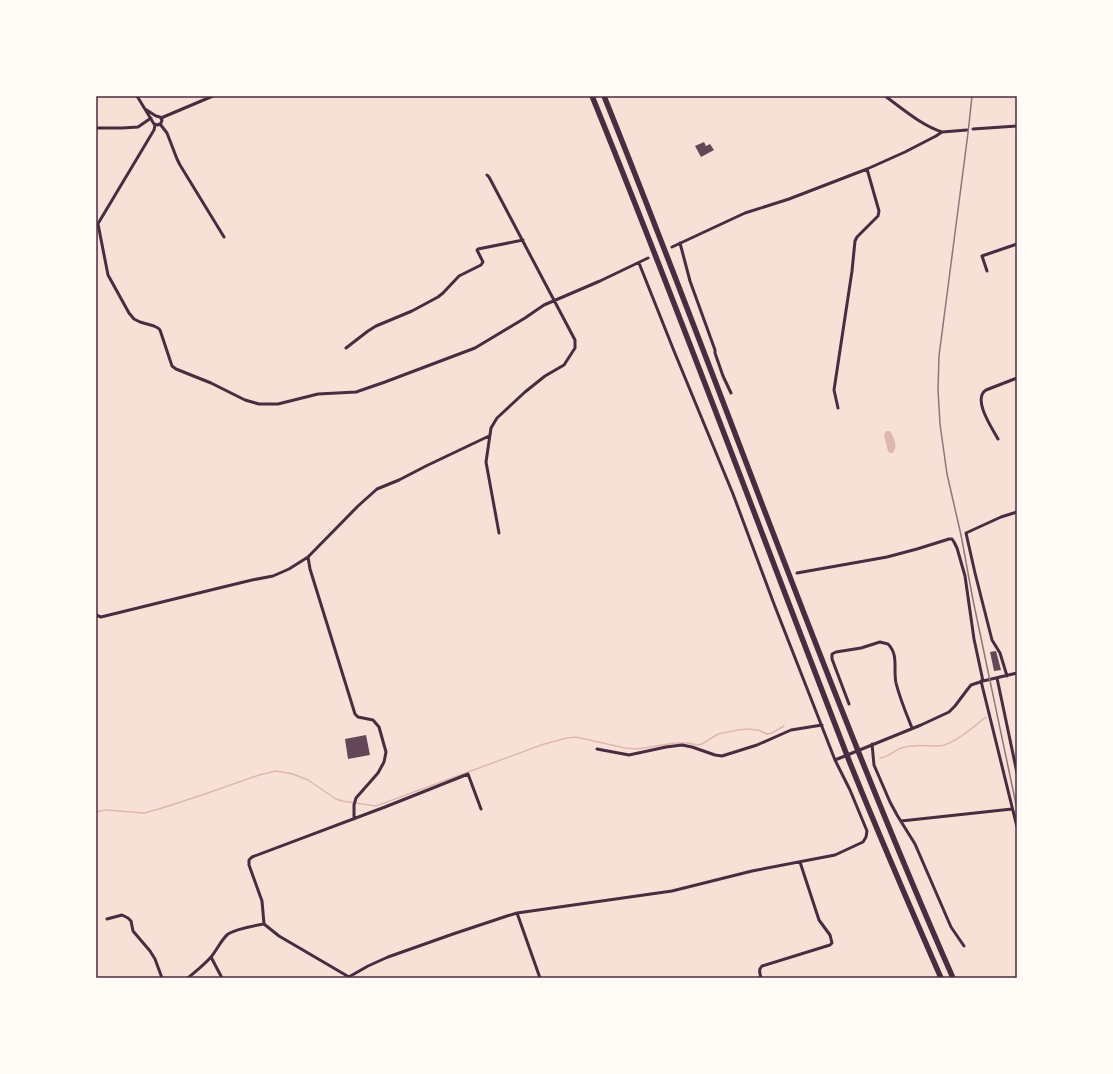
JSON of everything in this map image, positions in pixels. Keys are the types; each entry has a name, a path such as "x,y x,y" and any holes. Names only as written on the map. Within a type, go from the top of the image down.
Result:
{"highway":[{"path":"592,96 675,305 850,763 941,978"},
{"path":"604,96 671,264 820,656 911,881 953,978"}],"street":[{"path":"137,96 155,125 154,130 97,225 110,280 134,319 154,326 160,330 172,366 245,400 259,404 278,404 318,394 356,392 385,382 476,348 544,305 589,286 648,258"},
{"path":"145,109 161,118 213,96"},
{"path":"885,96 933,129 942,132 967,130"},
{"path":"96,128 138,127 156,116"},
{"path":"161,118 160,124 167,133 177,159 224,237"},
{"path":"155,125 160,124"},
{"path":"973,129 1017,126"},
{"path":"672,247 745,213 789,199 867,169 905,152 942,132"},
{"path":"838,408 834,390 852,271 855,241 856,237 878,216 879,211 867,169"},
{"path":"487,175 575,340 575,348 564,364 538,380 497,418 491,428 486,462 499,533"},
{"path":"346,348 376,326 412,311 438,297 459,276 481,266 483,262 477,250 478,249 523,240"},
{"path":"680,243 688,273 715,350 715,354 731,393"},
{"path":"987,271 982,256 1017,244"},
{"path":"481,809 468,774 386,807 252,857 249,860 249,865 262,901 264,924 279,936 348,978 368,966 388,957 517,913 672,891 751,871 835,855 863,842 866,837 867,831 850,790 835,760 733,494 639,263"},
{"path":"998,439 982,408 981,396 986,390 1017,378"},
{"path":"96,615 101,617 273,576 289,569 308,557 358,506 377,489 399,480 489,436"},
{"path":"1007,676 1000,653 992,640 966,532 1017,512"},
{"path":"798,573 887,557 949,539 954,542 965,576 982,681 1017,827"},
{"path":"308,557 310,569 355,714 358,717 372,720 379,727 386,752 384,762 378,773 359,795 354,804 354,819"},
{"path":"849,704 832,659 832,654 861,648 880,642 888,644 894,651 896,683 905,714 912,728"},
{"path":"835,760 949,712 971,685 982,681 1017,674"},
{"path":"997,678 1017,773"},
{"path":"598,749 629,755 666,747 682,746 692,747 722,756 757,745 791,730 822,725"},
{"path":"872,744 874,764 890,802 916,844 951,927 964,946"},
{"path":"901,821 1012,809"},
{"path":"761,978 760,968 762,966 830,945 832,943 830,935 820,920 800,862"},
{"path":"517,913 540,978"},
{"path":"107,919 122,916 131,921 133,931 155,959 162,978"},
{"path":"188,978 211,957 225,937 229,934 247,927 264,924"},
{"path":"211,957 222,978"}],"shaded area":[{"path":"886,431 890,431 894,439 895,447 893,453 888,451 884,435"}],"building":[{"path":"704,142 706,146 710,144 714,150 701,157 695,146"},
{"path":"996,651 1001,670 994,671 990,652"},
{"path":"366,735 370,755 348,759 345,739"}],"waterway":[{"path":"880,758 909,746 945,745 964,734 986,717"},
{"path":"96,812 105,810 144,813 259,775 276,771 293,774 308,780 336,799 376,806 544,744 567,738 576,737 625,748 637,749 675,743 697,745 702,744 718,734 747,729 758,730 767,734 772,733 784,726"}],"railway":[{"path":"972,96 939,356 938,390 940,424 947,474 961,535 973,600 1017,809"}]}
